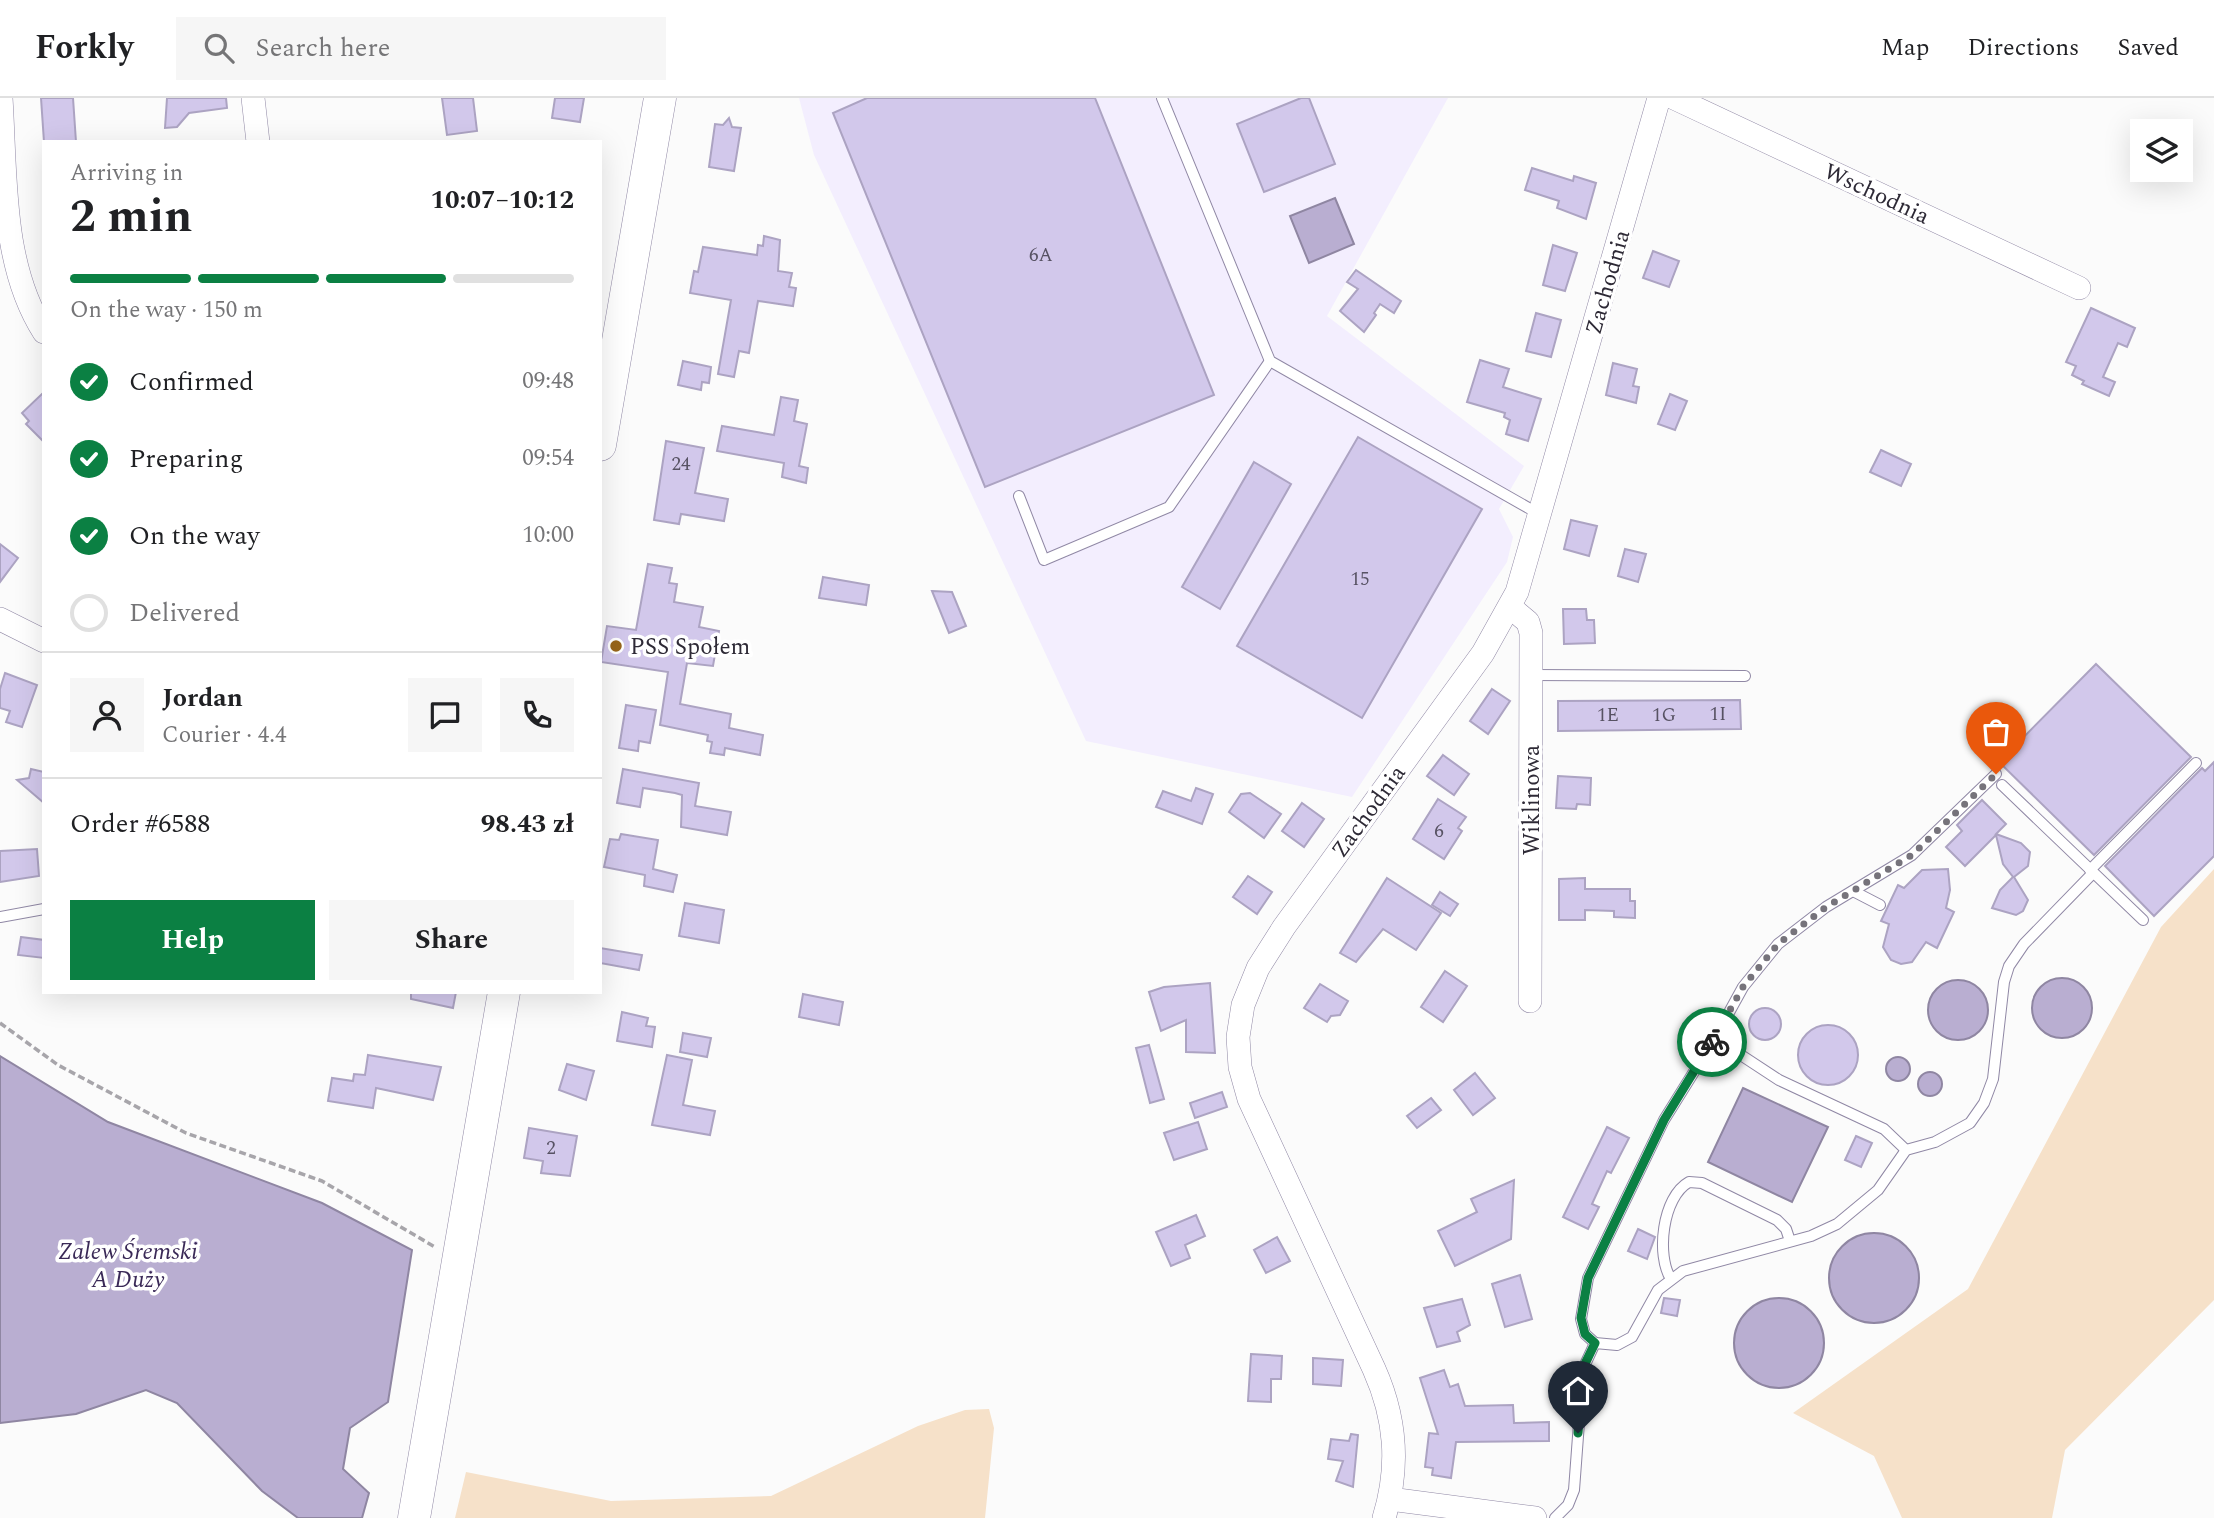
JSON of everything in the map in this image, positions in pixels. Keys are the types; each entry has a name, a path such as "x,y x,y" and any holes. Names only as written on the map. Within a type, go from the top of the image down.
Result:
{"main road":[{"path":"602,433 660,98"},
{"path":"414,1518 505,994"}],"street":[{"path":"1,98 6,252 42,329"},
{"path":"253,98 258,140"},
{"name":"Zachodnia","path":"1387,1509 1395,1441 1385,1396 1249,1099 1238,1052 1240,1021 1248,988 1270,947 1483,653 1510,607 1542,516 1659,98"},
{"name":"Wschodnia","path":"1674,98 2079,288"},
{"name":"Wiklinowa","path":"1510,607 1523,616 1530,628 1530,1001"},
{"path":"0,618 42,640"},
{"path":"1387,1509 1547,1518"}],"lane":[{"path":"1162,98 1270,361 1542,516"},
{"path":"1019,496 1044,560 1169,507 1270,361"},
{"path":"1531,675 1745,676"},
{"path":"1996,774 1912,855 1807,920 1778,944 1743,987 1664,1120 1588,1278 1581,1318 1585,1334 1595,1343 1617,1345 1632,1337 1651,1299 1671,1279 1709,1262 1824,1231 1859,1208 1890,1175 1906,1150 1926,1146 1961,1129 1984,1103 1993,1079 2004,982 2009,966 2024,944 2196,762"},
{"path":"2002,785 2143,920"},
{"path":"1853,891 1880,905"},
{"path":"0,917 42,909"},
{"path":"1715,1038 1779,1080 1884,1129 1906,1150"},
{"path":"1671,1279 1663,1264 1664,1229 1673,1201 1689,1182 1702,1183 1777,1220 1786,1229 1790,1241"},
{"path":"1547,1518 1568,1505 1574,1490 1583,1368 1595,1343"}],"path":[{"path":"0,1023 58,1065 186,1133 322,1181 458,1260"}],"shaded area":[{"path":"799,98 1448,98 1327,316 1524,466 1499,509 1513,537 1507,562 1352,797 1086,741 814,155"},
{"path":"2214,869 2214,1300 2065,1450 2052,1518 1902,1518 1874,1456 1793,1413 1968,1289 2161,927"},
{"path":"989,1409 994,1428 985,1518 455,1518 466,1472 611,1501 771,1496 918,1426 965,1410"}],"water":[{"path":"1335,198 1354,244 1309,263 1290,216"},
{"path":"2056,978 2068,978 2087,991 2092,1008 2090,1020 2079,1033 2068,1038 2056,1038 2037,1025 2032,1014 2032,1002 2045,983"},
{"path":"1952,980 1964,980 1983,993 1988,1010 1986,1022 1975,1035 1964,1040 1952,1040 1933,1027 1928,1016 1928,1004 1941,985"},
{"name":"Zalew Śremski A Duży","path":"0,1056 108,1122 322,1203 412,1250 388,1402 350,1428 343,1469 369,1493 362,1518 298,1518 262,1491 177,1403 146,1390 76,1414 0,1423"},
{"path":"1898,1057 1907,1060 1910,1069 1907,1078 1898,1081 1889,1078 1886,1069 1889,1060"},
{"path":"1930,1072 1939,1075 1942,1084 1939,1093 1930,1096 1921,1093 1918,1084 1921,1075"},
{"path":"1743,1088 1828,1127 1792,1202 1708,1162"},
{"path":"1874,1233 1891,1237 1906,1246 1915,1261 1919,1278 1915,1295 1906,1310 1891,1319 1874,1323 1857,1319 1842,1310 1833,1295 1829,1278 1833,1261 1842,1246 1857,1237"},
{"path":"1779,1298 1796,1302 1811,1311 1820,1326 1824,1343 1820,1360 1811,1375 1796,1384 1779,1388 1762,1384 1747,1375 1738,1360 1734,1343 1738,1326 1747,1311 1762,1302"}],"building":[{"path":"41,98 73,98 76,140 44,140"},
{"path":"167,98 226,98 227,108 189,113 177,127 165,128"},
{"path":"442,98 473,98 477,131 447,135"},
{"path":"555,98 584,98 580,122 552,118"},
{"path":"867,98 1095,98 1214,395 985,487 833,113"},
{"path":"1301,98 1309,98 1335,164 1264,192 1237,124"},
{"path":"729,118 732,127 741,128 734,171 709,167 715,124 723,125"},
{"path":"1532,168 1573,181 1574,176 1596,183 1586,219 1557,208 1559,201 1525,190"},
{"path":"764,236 780,240 778,271 792,273 789,287 796,288 793,306 758,301 749,353 739,351 734,377 718,374 731,300 690,293 694,271 698,272 703,247 757,255 758,245 763,246"},
{"path":"1553,245 1577,253 1565,291 1543,285"},
{"path":"1653,251 1679,261 1669,287 1643,278"},
{"path":"1356,270 1401,301 1394,313 1380,304 1364,332 1340,311 1358,289 1347,282"},
{"path":"2091,308 2135,328 2127,347 2118,343 2103,377 2115,382 2109,396 2082,384 2084,381 2072,375 2076,366 2066,362"},
{"path":"1536,313 1561,320 1551,357 1526,351"},
{"path":"1480,360 1509,369 1503,387 1541,399 1528,441 1506,434 1510,420 1504,417 1505,413 1467,402"},
{"path":"683,361 711,367 709,383 702,382 701,390 678,385"},
{"path":"1613,363 1637,369 1633,386 1639,387 1636,403 1606,395"},
{"path":"42,394 42,440 26,424 29,421 22,413"},
{"path":"1670,394 1687,401 1675,430 1658,424"},
{"path":"781,397 798,400 794,421 807,424 799,466 808,468 806,483 782,477 784,463 717,451 722,426 774,435"},
{"path":"1358,437 1482,509 1362,718 1237,646"},
{"path":"666,441 704,448 695,493 728,499 724,521 681,514 679,524 654,520"},
{"path":"1881,450 1911,464 1901,486 1870,472"},
{"path":"1254,462 1291,484 1220,609 1182,587"},
{"path":"1571,520 1597,526 1589,556 1564,549"},
{"path":"0,544 18,558 0,582"},
{"path":"1625,549 1646,554 1638,582 1618,576"},
{"path":"648,564 672,568 669,583 677,584 674,602 703,607 699,627 719,631 713,666 687,663 680,704 731,714 729,728 763,735 760,755 725,748 724,755 710,753 712,742 707,741 708,735 660,725 668,672 602,662 607,626 636,630"},
{"path":"823,577 869,585 866,605 819,598"},
{"path":"932,591 952,592 966,626 949,633"},
{"path":"1563,609 1586,609 1587,620 1594,620 1595,643 1564,644"},
{"path":"2096,664 2191,757 2094,855 1999,762"},
{"path":"5,673 37,685 22,727 6,722 10,711 0,708 0,689"},
{"path":"1492,689 1510,701 1488,734 1470,721"},
{"path":"1740,700 1741,729 1558,731 1558,701"},
{"path":"626,705 656,710 650,743 639,741 638,751 619,748"},
{"path":"1443,755 1469,774 1454,795 1427,776"},
{"path":"2214,762 2214,856 2154,916 2105,866 2202,768 2205,771"},
{"path":"31,769 42,772 42,801 17,780 29,778"},
{"path":"623,769 699,783 695,806 731,812 727,835 681,827 682,795 643,788 640,807 617,803"},
{"path":"1558,776 1591,778 1590,805 1577,804 1576,809 1556,808"},
{"path":"1196,788 1213,794 1202,824 1156,807 1163,791 1191,801"},
{"path":"1250,793 1281,814 1264,838 1229,812 1241,794"},
{"path":"1438,799 1466,817 1458,828 1462,831 1444,859 1413,839"},
{"path":"1982,800 2006,824 1996,834 2021,843 2030,852 2028,866 2014,877 2028,900 2023,911 2016,915 1992,908 2000,890 2013,877 2003,864 1996,835 1965,866 1946,847 1962,831 1957,825"},
{"path":"1302,803 1324,819 1304,847 1282,831"},
{"path":"621,834 658,840 653,869 677,875 673,892 644,886 645,875 604,867 610,839 619,840"},
{"path":"37,849 39,876 0,882 0,851"},
{"path":"1948,869 1950,890 1946,908 1954,912 1937,948 1926,942 1912,962 1901,964 1891,960 1883,947 1889,924 1881,921 1898,885 1904,888 1922,870"},
{"path":"1248,876 1272,892 1257,914 1233,897"},
{"path":"1387,878 1441,913 1416,950 1383,929 1356,962 1340,953"},
{"path":"1585,878 1585,889 1630,889 1630,901 1635,901 1635,918 1614,917 1614,911 1585,910 1585,920 1559,920 1559,879"},
{"path":"1440,892 1458,904 1450,916 1432,905"},
{"path":"685,903 724,910 719,943 679,936"},
{"path":"21,937 42,940 42,958 18,955"},
{"path":"602,948 642,955 639,970 602,963"},
{"path":"1445,971 1467,986 1443,1022 1421,1007"},
{"path":"1210,983 1215,1053 1186,1052 1186,1020 1161,1031 1149,992 1164,987"},
{"path":"1320,984 1348,1001 1340,1015 1331,1016 1327,1022 1304,1008"},
{"path":"411,994 456,994 453,1008 411,999"},
{"path":"803,994 843,1002 839,1025 799,1017"},
{"path":"1765,1008 1776,1013 1781,1024 1776,1035 1765,1040 1754,1035 1749,1024 1754,1013"},
{"path":"622,1012 648,1018 646,1026 655,1027 652,1047 617,1041"},
{"path":"1822,1025 1834,1025 1853,1038 1858,1055 1856,1067 1845,1080 1834,1085 1822,1085 1803,1072 1798,1061 1798,1049 1811,1030"},
{"path":"683,1033 711,1038 707,1057 680,1052"},
{"path":"1149,1045 1164,1099 1150,1103 1136,1048"},
{"path":"368,1055 441,1067 433,1100 376,1088 373,1108 328,1101 332,1078 353,1081 354,1074 365,1075"},
{"path":"667,1055 692,1060 683,1105 715,1111 710,1135 652,1125"},
{"path":"567,1064 594,1071 586,1100 559,1090"},
{"path":"1475,1073 1495,1098 1473,1115 1454,1090"},
{"path":"1222,1092 1227,1107 1195,1118 1190,1103"},
{"path":"1431,1098 1441,1110 1417,1128 1407,1116"},
{"path":"1198,1122 1207,1149 1174,1160 1164,1133"},
{"path":"1607,1127 1629,1138 1611,1173 1607,1171 1592,1204 1599,1207 1588,1229 1563,1217"},
{"path":"529,1128 577,1136 570,1176 541,1173 543,1161 524,1158"},
{"path":"1856,1136 1872,1143 1861,1167 1845,1160"},
{"path":"1514,1180 1511,1239 1455,1266 1438,1231 1477,1212 1471,1199"},
{"path":"1196,1215 1205,1236 1185,1245 1190,1258 1171,1266 1156,1232"},
{"path":"1638,1229 1655,1237 1647,1259 1628,1251"},
{"path":"1277,1237 1290,1261 1266,1273 1254,1250"},
{"path":"1520,1275 1532,1319 1505,1327 1492,1284"},
{"path":"1664,1298 1680,1300 1677,1316 1661,1313"},
{"path":"1462,1299 1470,1325 1457,1332 1460,1341 1437,1347 1424,1308"},
{"path":"1251,1354 1282,1356 1281,1379 1271,1379 1271,1402 1248,1401"},
{"path":"1313,1358 1343,1360 1341,1386 1313,1384"},
{"path":"1444,1370 1450,1387 1458,1384 1465,1406 1513,1405 1514,1423 1549,1422 1549,1441 1456,1442 1451,1478 1432,1475 1433,1468 1425,1467 1429,1433 1438,1434 1420,1378"},
{"path":"1351,1434 1358,1435 1353,1487 1336,1481 1343,1461 1328,1459 1331,1439 1349,1441"}],"way so far":[{"path":"1712,1042 1743,987 1778,944 1826,907 1912,855 1996,774"}],"place":[{"name":"PSS Społem","path":"616,646"}],"route":[{"path":"1578,1433 1583,1368 1595,1343 1585,1334 1581,1318 1588,1278 1664,1120 1712,1042"}]}
